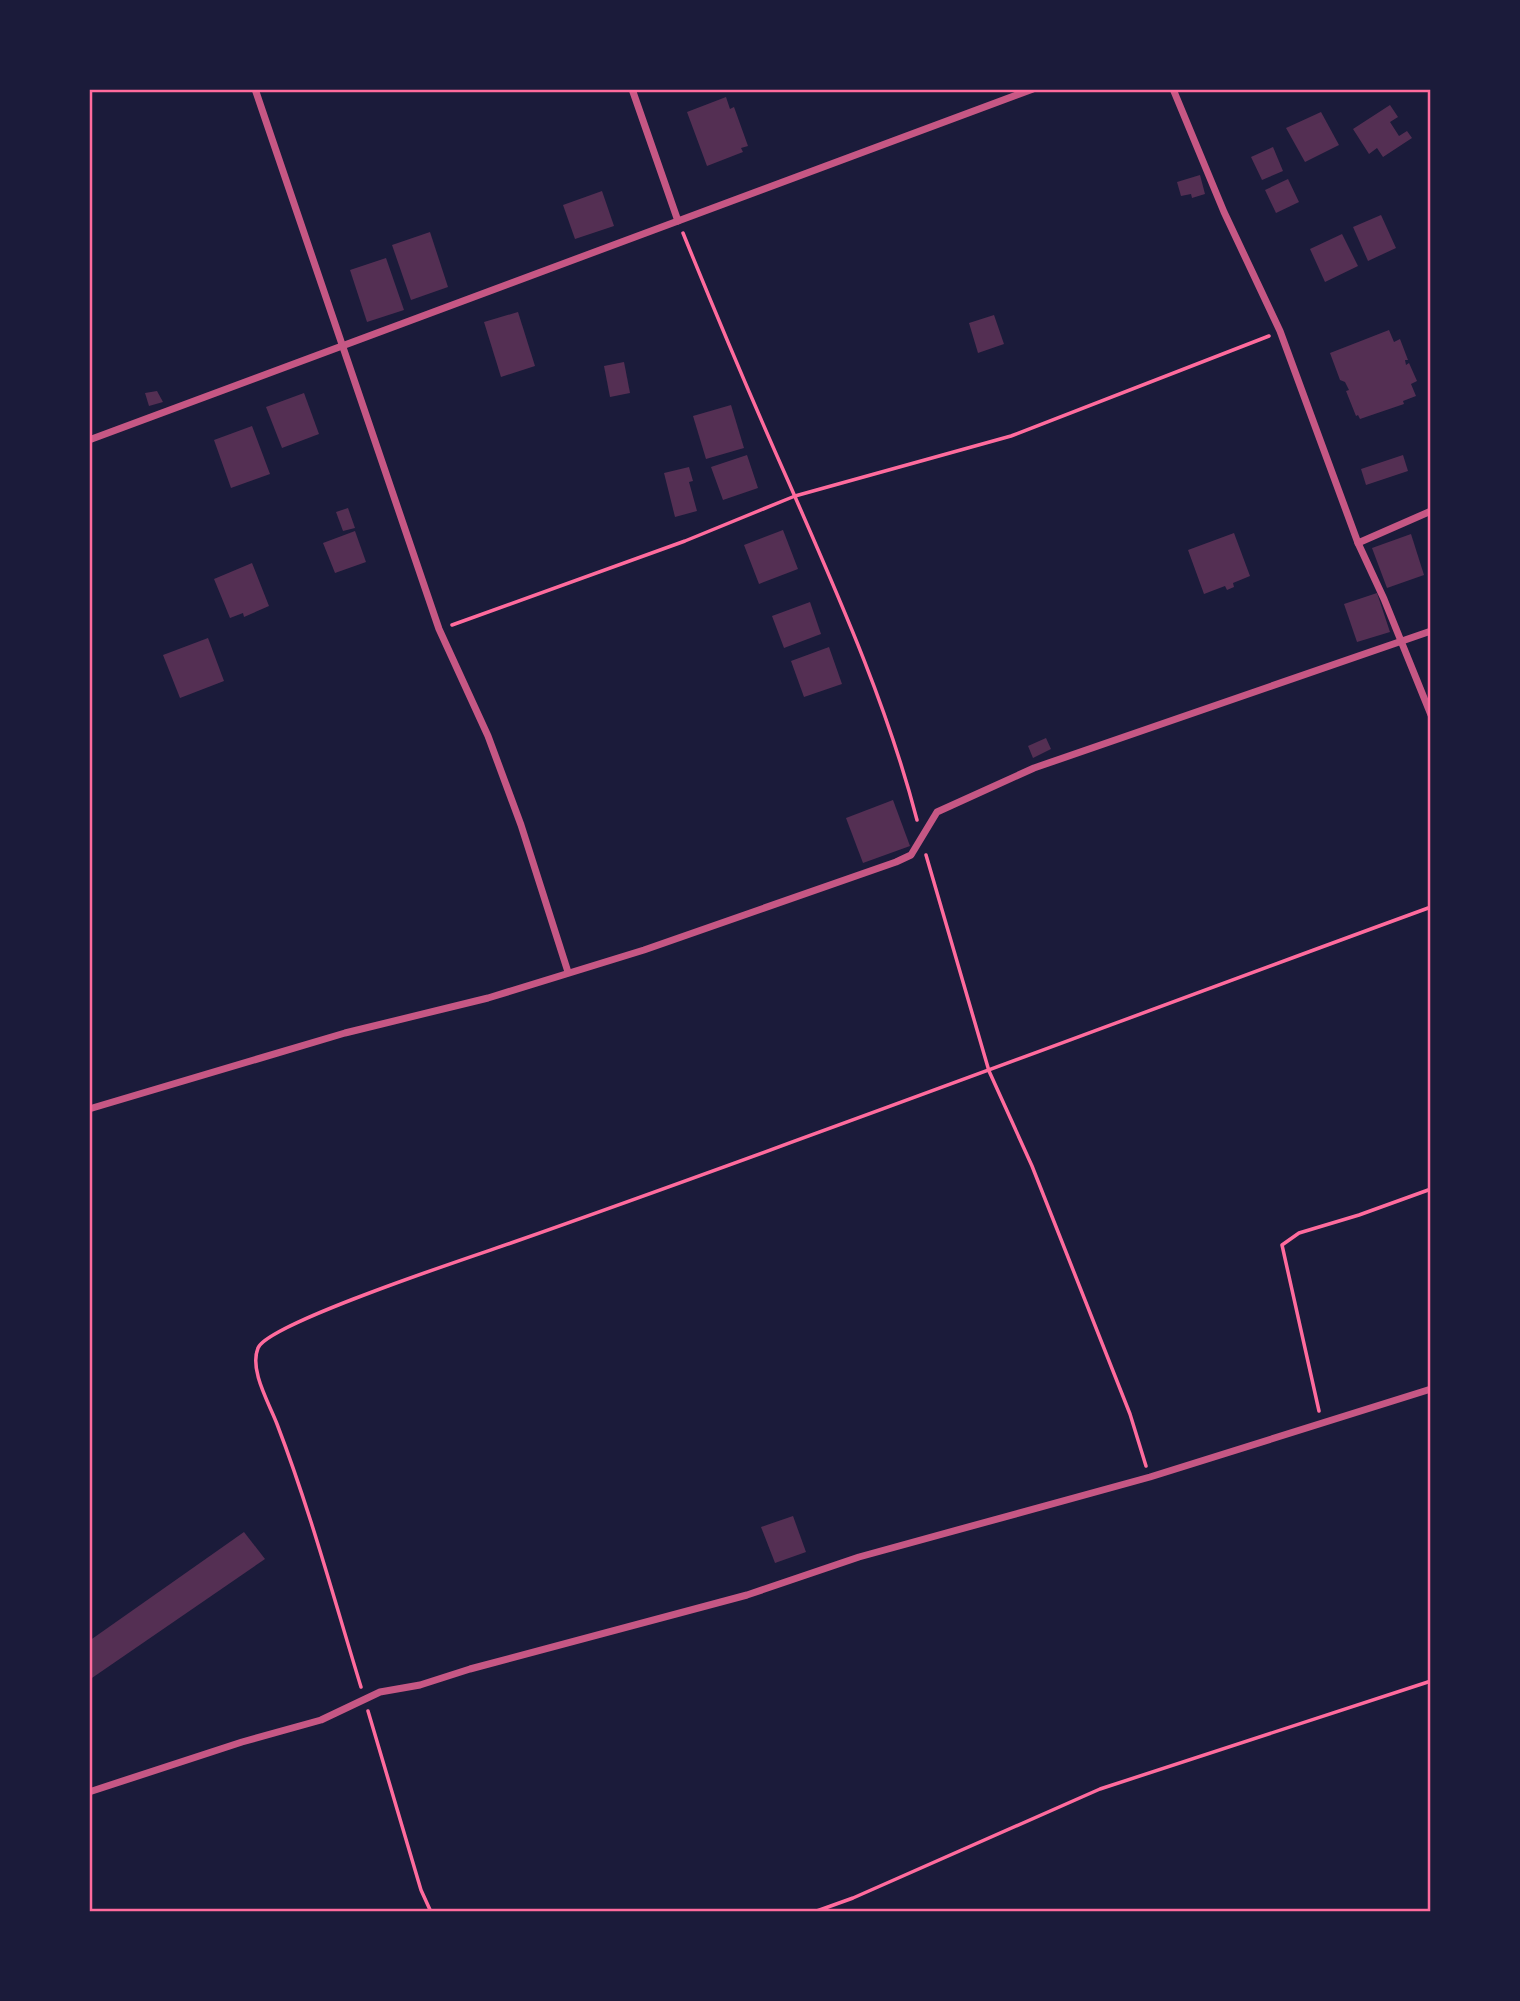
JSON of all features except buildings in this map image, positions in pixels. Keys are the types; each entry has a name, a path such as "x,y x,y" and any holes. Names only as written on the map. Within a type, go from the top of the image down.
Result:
{"street":[{"path":"256,89 439,629 488,736 568,972"},
{"path":"632,89 678,221"},
{"path":"89,440 1033,89"},
{"path":"1173,89 1224,212 1280,331 1358,543 1384,598 1431,715"},
{"path":"1358,543 1431,511"},
{"path":"89,1109 345,1033 488,998 644,950 896,862 911,855 937,812 1034,768 1431,631"},
{"path":"89,1792 242,1742 321,1720 380,1692 420,1685 470,1669 747,1595 859,1557 1150,1477 1431,1389"}],"path":[{"path":"439,629 685,541 794,496 1011,436 1280,331"},
{"path":"430,1912 421,1890 292,1464 258,1377 256,1353 261,1341 284,1328 366,1294 864,1118 1431,907"},
{"path":"1321,1423 1282,1245 1299,1233 1431,1189"},
{"path":"814,1912 853,1898 1100,1789 1431,1681"}]}
